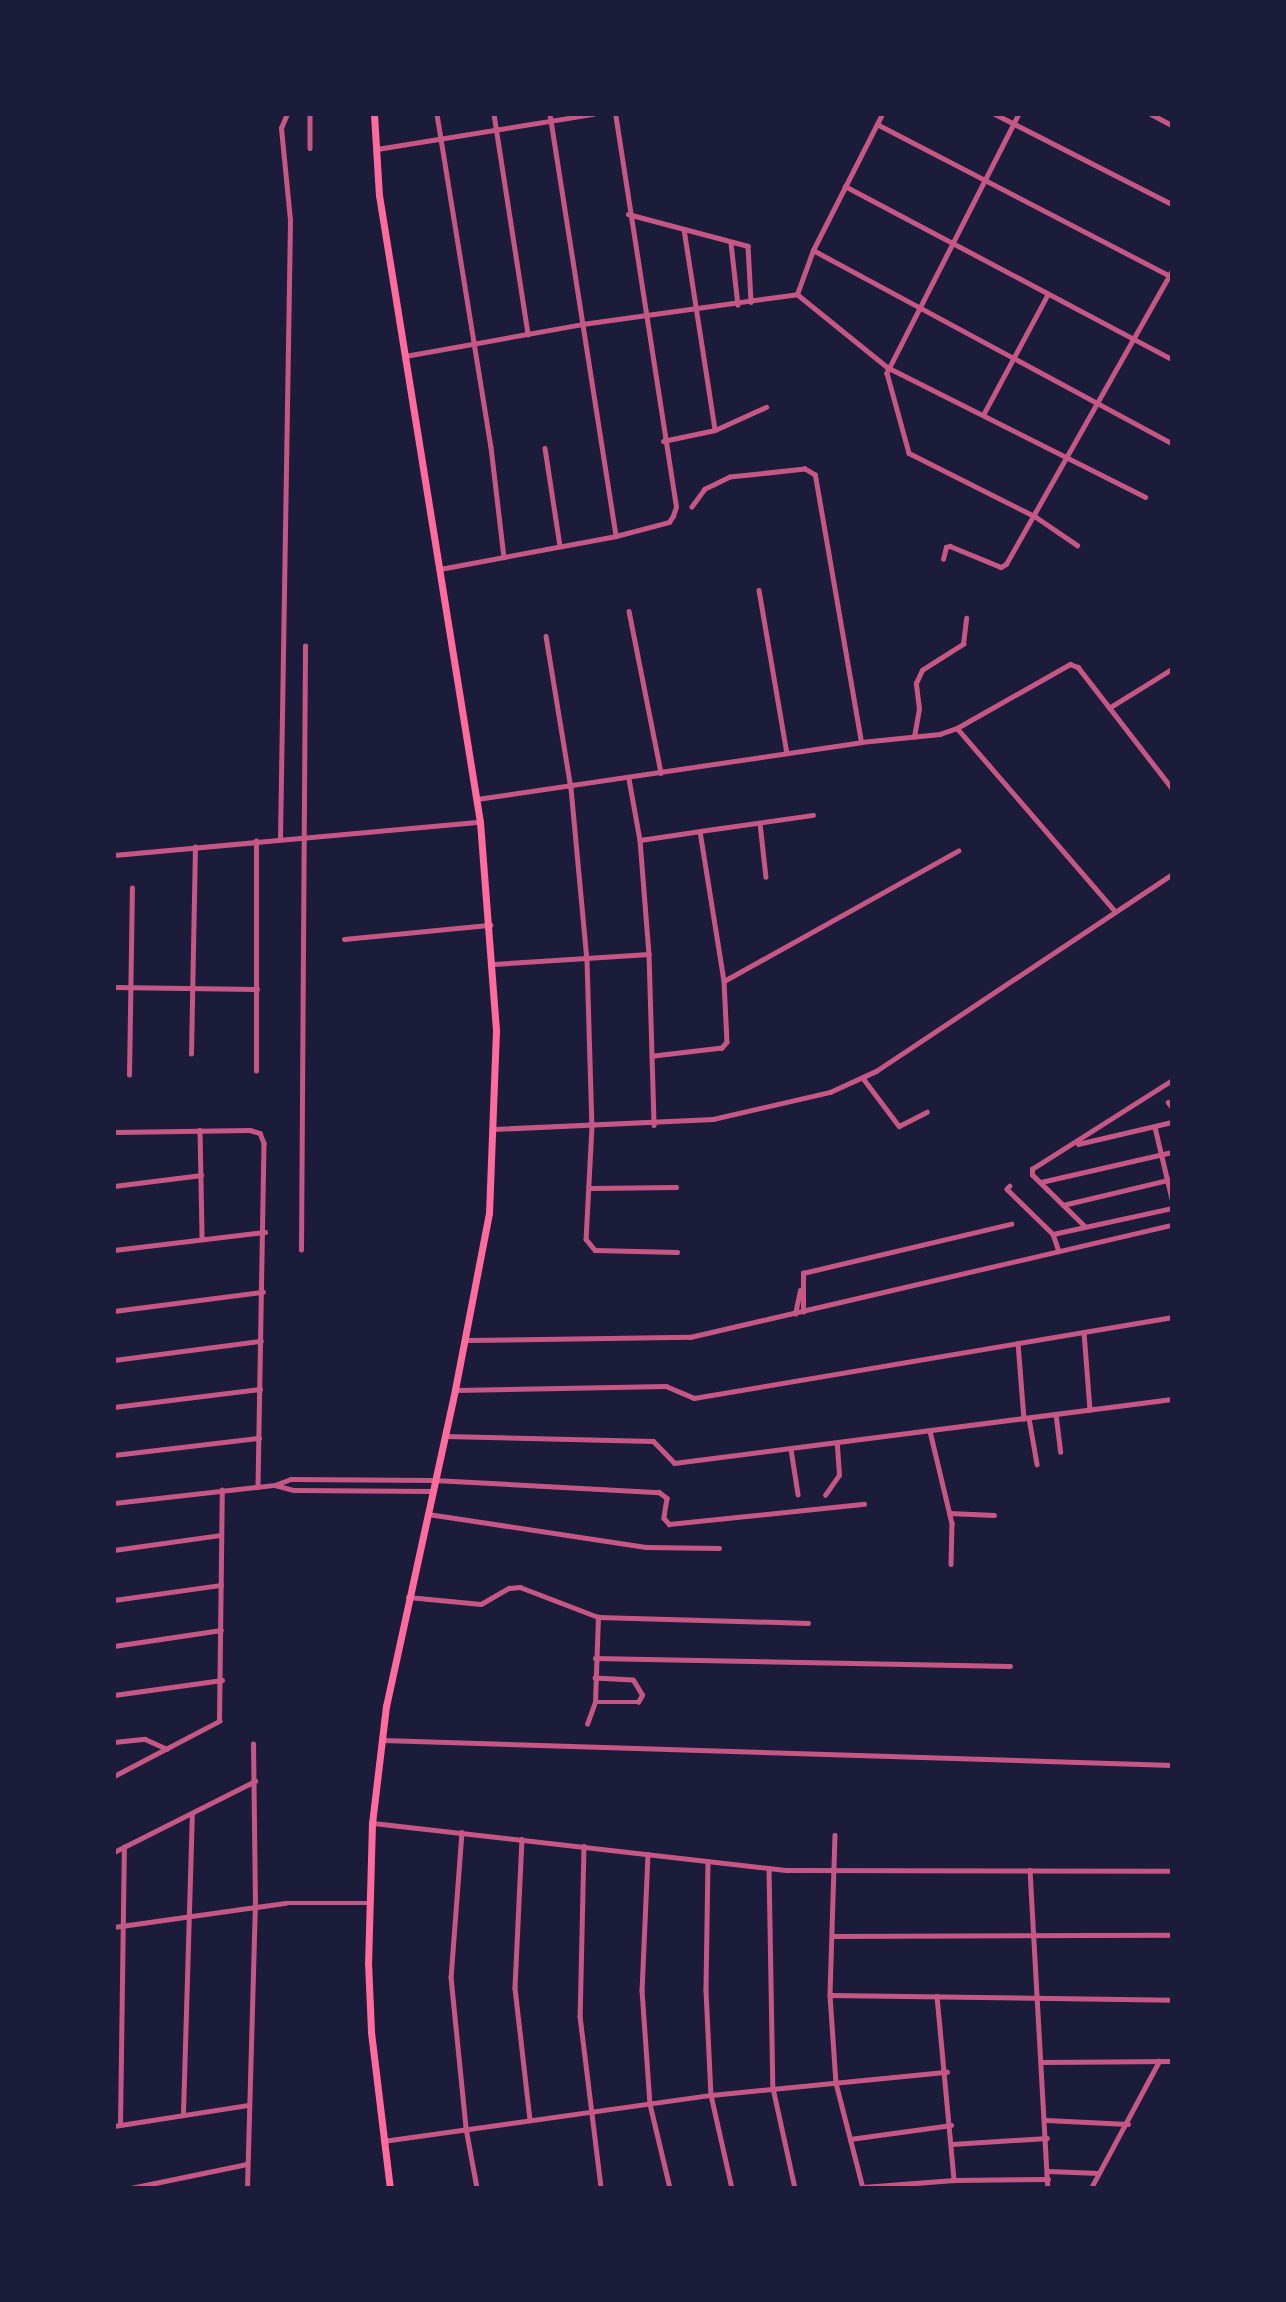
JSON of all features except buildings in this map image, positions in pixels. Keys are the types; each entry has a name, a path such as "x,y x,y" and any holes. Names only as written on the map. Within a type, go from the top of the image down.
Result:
{"highway":[{"path":"374,114 375,149 405,356 481,822 494,964 494,1129 489,1213 466,1340 407,1597 380,1740 372,1823 368,1903 371,2032 382,2141 390,2188"}],"street":[{"path":"280,838 290,220 281,128 287,114"},
{"path":"310,114 310,148"},
{"path":"437,114 474,343 504,557"},
{"path":"494,114 528,334"},
{"path":"550,114 616,536"},
{"path":"375,149 497,132 551,122 570,115 593,114"},
{"path":"439,569 616,536 669,522 676,508 663,441 615,114"},
{"path":"797,294 813,250 882,114"},
{"path":"995,114 1172,204"},
{"path":"1019,114 982,180 887,367 909,453 1036,517 1077,545"},
{"path":"1151,114 1172,125"},
{"path":"877,124 982,180 1171,274 1036,517 1004,566 950,546 946,547 943,559"},
{"path":"844,186 949,244 1172,359"},
{"path":"628,214 750,249 751,303"},
{"path":"684,229 715,430"},
{"path":"731,243 738,305"},
{"path":"813,250 1172,443"},
{"path":"405,356 582,324 738,305 797,294"},
{"path":"797,294 887,367 1145,497"},
{"path":"983,415 1048,294"},
{"path":"663,441 715,430 766,407"},
{"path":"545,448 560,546"},
{"path":"692,507 705,489 730,477 805,469 815,475 861,742"},
{"path":"759,590 787,753"},
{"path":"629,611 660,773"},
{"path":"914,737 919,709 916,682 922,670 963,644 966,618"},
{"path":"546,636 571,788 587,960 592,1126 588,1245 606,1251 677,1252"},
{"path":"301,1250 305,646"},
{"path":"477,799 571,788 861,742 914,737 957,727 1070,664 1110,708 1172,788"},
{"path":"1110,708 1172,669"},
{"path":"957,727 1115,911"},
{"path":"629,779 640,840 649,954 654,1125"},
{"path":"640,840 813,815"},
{"path":"114,855 256,840 481,822"},
{"path":"760,823 766,877"},
{"path":"654,1056 722,1048 727,1042 724,981 700,831"},
{"path":"256,840 256,1071"},
{"path":"191,1054 195,847"},
{"path":"724,981 958,851"},
{"path":"494,1129 654,1125 756,1112 863,1078 1172,874"},
{"path":"129,1075 132,888"},
{"path":"344,939 491,925"},
{"path":"494,964 649,954"},
{"path":"114,987 257,989"},
{"path":"863,1078 899,1126 927,1112"},
{"path":"1085,1227 1032,1175 1032,1169 1172,1080"},
{"path":"1168,1102 1172,1107"},
{"path":"1072,1145 1172,1122"},
{"path":"1155,1127 1170,1180 1172,1199"},
{"path":"114,1132 200,1130 260,1133 264,1143 265,1232 258,1488"},
{"path":"200,1130 202,1239"},
{"path":"1040,1182 1172,1152"},
{"path":"114,1186 201,1175"},
{"path":"1063,1205 1170,1180"},
{"path":"1010,1186 1007,1189 1053,1234 1059,1251"},
{"path":"591,1188 676,1187"},
{"path":"1053,1234 1172,1208"},
{"path":"803,1312 800,1277 809,1270 1011,1224"},
{"path":"466,1340 684,1338 1172,1225"},
{"path":"114,1250 265,1232"},
{"path":"794,1314 801,1290"},
{"path":"114,1311 263,1292"},
{"path":"455,1390 666,1386 694,1398 1172,1317"},
{"path":"1084,1332 1090,1410"},
{"path":"114,1360 261,1340"},
{"path":"1018,1343 1027,1419 1037,1464"},
{"path":"114,1407 260,1389"},
{"path":"445,1436 653,1441 674,1463 1172,1399"},
{"path":"1056,1415 1061,1452"},
{"path":"930,1431 950,1513 951,1564"},
{"path":"114,1455 259,1438"},
{"path":"825,1495 839,1475 837,1444"},
{"path":"791,1449 799,1494"},
{"path":"114,1503 258,1488 291,1479 434,1480 659,1492 667,1498 664,1518 669,1524 864,1504"},
{"path":"275,1485 294,1490 432,1491"},
{"path":"114,1776 219,1721 222,1680 222,1490"},
{"path":"950,1513 994,1515"},
{"path":"426,1514 646,1547 719,1548"},
{"path":"114,1550 221,1535"},
{"path":"114,1600 221,1585"},
{"path":"407,1597 481,1605 509,1588 520,1587 598,1617 808,1623"},
{"path":"587,1724 595,1702 598,1617"},
{"path":"114,1646 221,1630"},
{"path":"595,1658 1010,1666"},
{"path":"595,1678 633,1680 642,1695 638,1702 595,1702"},
{"path":"114,1695 222,1680"},
{"path":"114,1742 145,1739 167,1749"},
{"path":"380,1740 1172,1765"},
{"path":"247,2188 247,2105 255,1906 253,1744"},
{"path":"114,1852 254,1781"},
{"path":"183,2113 192,1814"},
{"path":"372,1823 769,1868 835,1871 1172,1871"},
{"path":"462,1832 451,1977 466,2128 477,2188"},
{"path":"835,1835 830,1995 836,2083 863,2188 954,2180 1048,2179"},
{"path":"522,1839 515,1988 530,2120"},
{"path":"583,1846 579,1989 589,2112 601,2188"},
{"path":"124,1847 125,1923 117,2126 183,2113 247,2105"},
{"path":"648,1854 641,1973 650,2104 670,2188"},
{"path":"708,1861 706,1990 711,2095 732,2188"},
{"path":"769,1868 773,2088 795,2188"},
{"path":"1030,1870 1048,2188"},
{"path":"114,1927 125,1923 300,1901 368,1903"},
{"path":"833,1936 1172,1935"},
{"path":"830,1995 1172,2000"},
{"path":"937,1996 947,2072 954,2180"},
{"path":"1091,2188 1128,2124 1159,2061"},
{"path":"1042,2063 1172,2062"},
{"path":"382,2141 711,2095 947,2072"},
{"path":"1046,2120 1128,2124"},
{"path":"850,2139 951,2125"},
{"path":"952,2144 1047,2138"},
{"path":"131,2188 247,2165"},
{"path":"1048,2171 1099,2173"}]}
